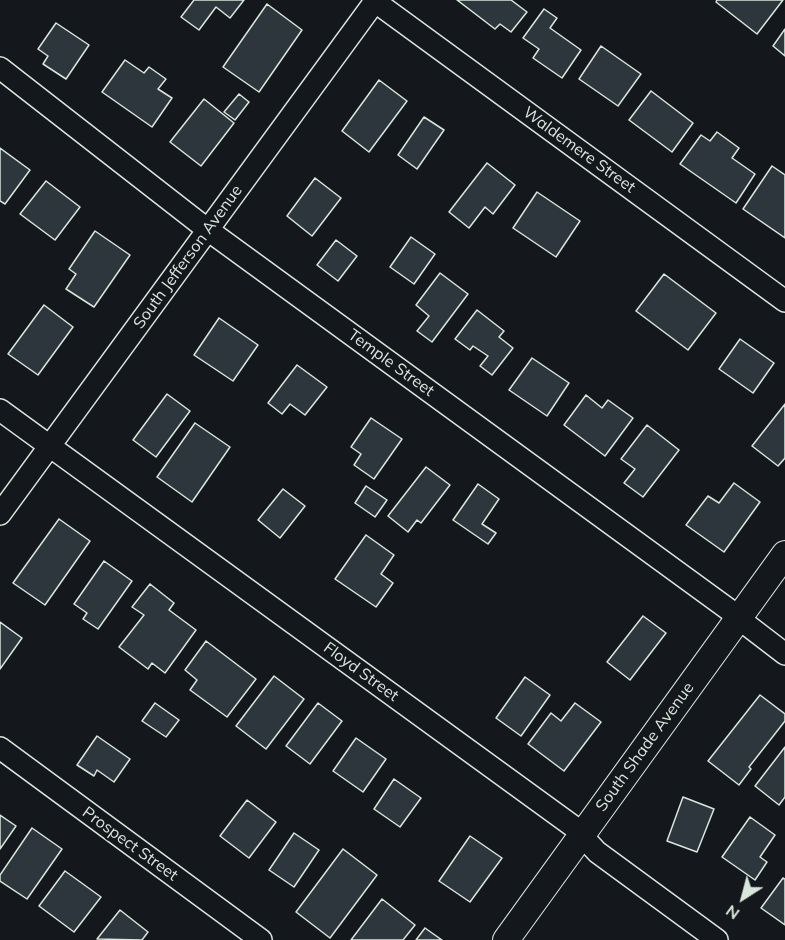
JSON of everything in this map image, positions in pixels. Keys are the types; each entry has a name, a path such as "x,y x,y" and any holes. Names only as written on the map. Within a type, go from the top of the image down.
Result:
{"street":[{"name":"South Jefferson Avenue","path":"0,514 375,1"},
{"name":"Waldemere Street","path":"375,1 785,301"},
{"name":"Temple Street","path":"0,68 208,230 719,602 785,654"},
{"name":"Floyd Street","path":"0,410 574,827 597,852 717,940"},
{"name":"South Shade Avenue","path":"506,940 785,554"},
{"name":"Prospect Street","path":"0,748 261,940"}],"building":[{"path":"194,0 244,0 230,18 216,7 199,30 181,17"},
{"path":"457,0 511,0 527,12 511,32 500,24 495,29"},
{"path":"717,0 783,0 757,34 716,2"},
{"path":"267,4 302,30 259,92 223,67"},
{"path":"544,9 557,18 550,28 581,50 562,78 533,58 539,49 523,38"},
{"path":"56,23 89,45 66,79 43,64 48,56 38,49"},
{"path":"785,29 785,56 773,46"},
{"path":"601,46 641,74 618,106 579,79"},
{"path":"125,60 144,73 149,67 166,79 158,89 172,98 152,127 102,92"},
{"path":"379,80 407,101 369,152 342,131"},
{"path":"651,91 693,123 672,152 629,120"},
{"path":"239,94 249,102 235,120 224,112"},
{"path":"204,99 234,123 201,166 170,142"},
{"path":"424,117 444,130 417,169 398,155"},
{"path":"717,132 739,148 732,158 755,174 736,203 680,164 701,135 710,141"},
{"path":"0,148 30,170 5,204 0,201"},
{"path":"487,163 515,185 493,214 485,207 469,228 449,212"},
{"path":"772,166 785,175 785,238 743,209"},
{"path":"315,178 341,198 312,236 287,216"},
{"path":"46,181 80,207 55,240 20,214"},
{"path":"537,192 580,221 556,257 513,228"},
{"path":"95,231 130,255 94,307 66,289 76,274 69,269"},
{"path":"411,237 435,254 414,284 390,267"},
{"path":"336,240 357,256 338,281 317,265"},
{"path":"440,273 468,294 432,342 417,331 429,316 416,305"},
{"path":"664,274 716,313 688,350 636,311"},
{"path":"44,305 73,327 38,375 8,354"},
{"path":"477,310 504,331 499,337 513,348 492,375 480,366 488,356 473,346 470,350 455,339"},
{"path":"219,318 258,345 233,381 194,355"},
{"path":"740,339 774,363 753,393 719,369"},
{"path":"532,358 569,383 547,416 509,390"},
{"path":"297,365 327,387 305,415 290,404 282,414 268,403"},
{"path":"167,394 190,411 156,457 133,440"},
{"path":"586,395 602,408 608,400 633,418 605,456 564,425"},
{"path":"785,404 785,458 778,466 752,446"},
{"path":"371,418 402,439 374,479 354,465 361,454 351,447"},
{"path":"195,423 230,447 192,502 157,477"},
{"path":"647,425 679,450 643,497 624,483 635,469 621,459"},
{"path":"426,467 450,485 421,523 417,520 408,532 388,516"},
{"path":"734,483 760,502 724,552 686,525 708,496 719,503"},
{"path":"478,484 499,499 482,524 496,533 488,544 453,520"},
{"path":"366,486 387,500 375,517 355,503"},
{"path":"283,489 305,506 280,538 258,520"},
{"path":"59,519 90,541 45,605 13,583"},
{"path":"366,535 394,555 381,574 393,583 376,607 335,579"},
{"path":"104,561 132,581 98,629 83,619 87,613 74,604"},
{"path":"150,584 174,603 169,610 196,630 165,673 152,663 148,669 119,647 144,615 132,607"},
{"path":"643,616 666,633 630,680 607,662"},
{"path":"0,622 22,638 0,669"},
{"path":"206,641 256,679 227,717 190,690 197,680 185,670"},
{"path":"274,676 304,699 266,749 236,726"},
{"path":"525,677 550,695 521,736 496,718"},
{"path":"760,695 785,714 785,721 749,767 751,769 739,785 708,761"},
{"path":"155,703 179,720 166,737 142,721"},
{"path":"318,703 342,721 310,764 286,746"},
{"path":"575,703 601,722 564,771 528,744 551,713 561,721"},
{"path":"97,736 130,759 114,782 97,770 94,776 77,765"},
{"path":"356,738 386,759 363,792 333,771"},
{"path":"785,747 785,797 779,805 755,786"},
{"path":"394,779 421,798 400,827 374,809"},
{"path":"683,797 714,809 697,852 667,841"},
{"path":"247,800 276,822 249,858 220,836"},
{"path":"0,815 16,826 0,849"},
{"path":"750,817 775,835 760,857 767,862 755,880 722,857"},
{"path":"32,828 62,849 27,899 0,881 0,875"},
{"path":"294,833 319,850 294,887 269,870"},
{"path":"470,836 502,858 470,902 439,881"},
{"path":"343,849 377,875 330,938 296,912"},
{"path":"65,871 101,897 74,932 39,906"},
{"path":"783,878 785,879 785,925 761,908"},
{"path":"382,899 415,925 403,940 351,940"},
{"path":"120,910 148,932 142,940 97,939"},
{"path":"425,928 442,940 416,940"}]}
